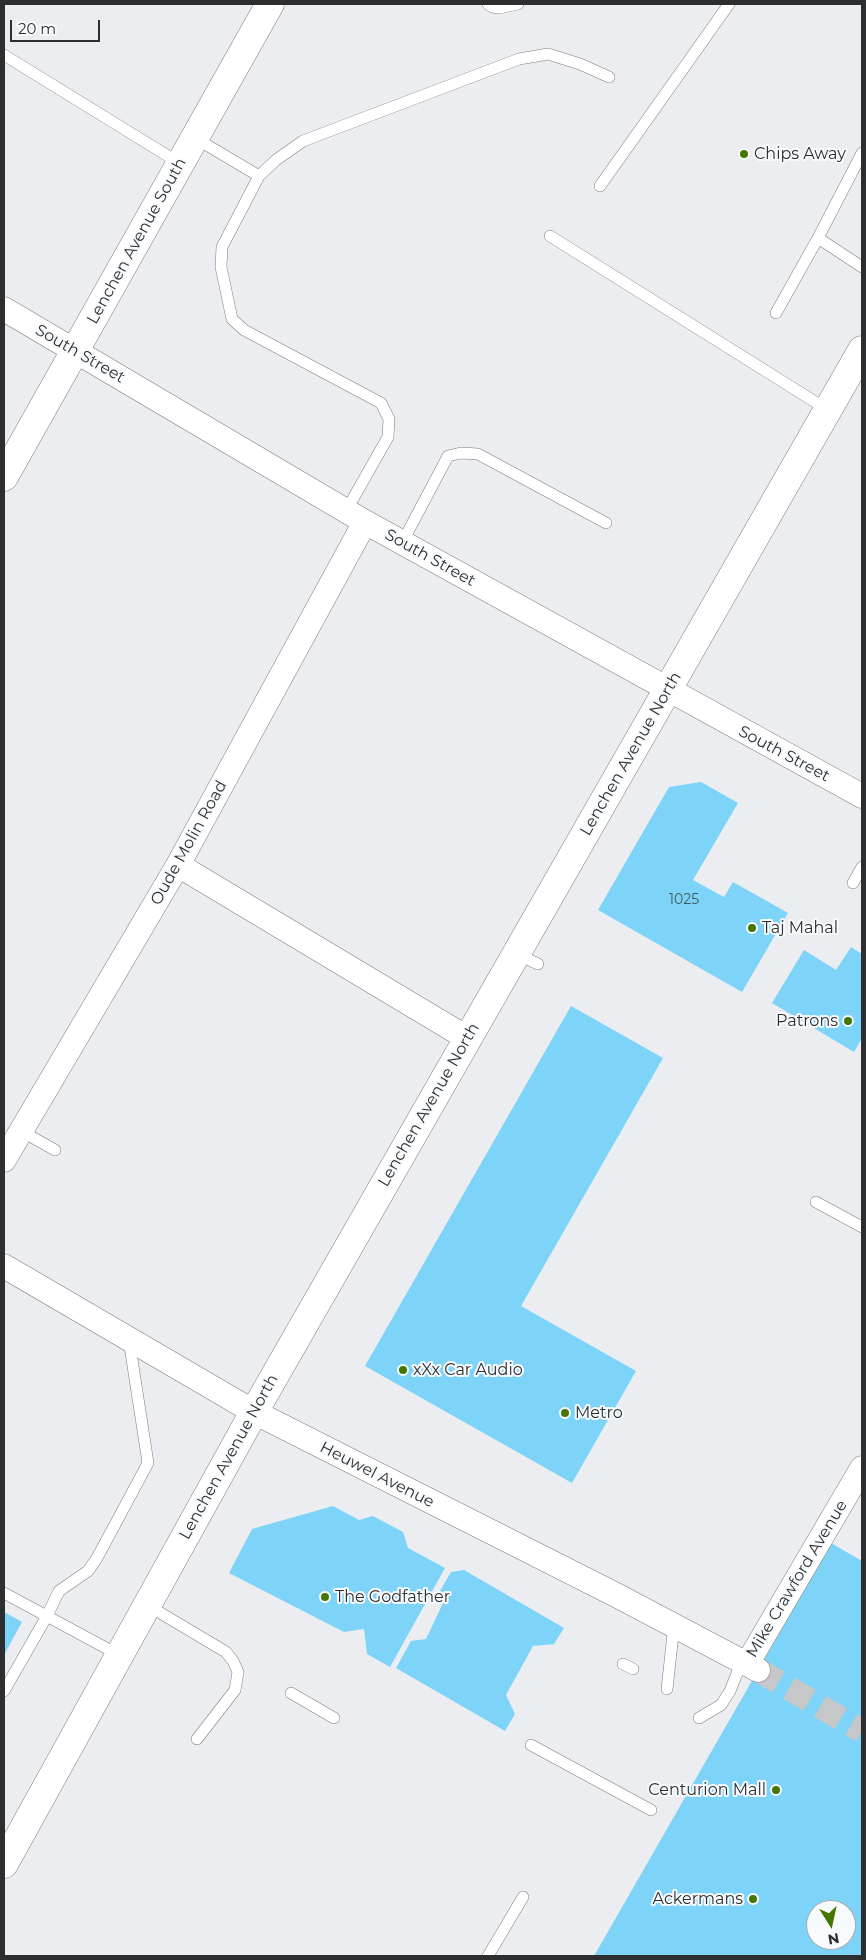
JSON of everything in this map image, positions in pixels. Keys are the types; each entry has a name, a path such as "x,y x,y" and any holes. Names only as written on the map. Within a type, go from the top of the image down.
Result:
{"main road":[{"name":"Lenchen Avenue South","path":"4,477 270,4"},
{"name":"Lenchen Avenue North","path":"4,1864 254,1412 467,1038 528,959 667,691 862,350"}],"street":[{"name":"South Street","path":"4,309 402,543 667,691 862,796"},
{"name":"Oude Molin Road","path":"4,1160 178,865 356,516"},
{"path":"178,865 467,1038"},
{"name":"Heuwel Avenue","path":"4,1266 254,1412 749,1665"},
{"name":"Mike Crawford Avenue","path":"749,1665 862,1468"}],"lane":[{"path":"488,4 499,8 518,4"},
{"path":"600,186 729,4"},
{"path":"356,516 388,437 389,420 381,403 244,330 232,319 221,268 222,247 259,176 276,160 303,141 519,59 548,54 580,64 609,77"},
{"path":"4,55 181,164"},
{"path":"195,138 259,176"},
{"path":"776,314 862,153"},
{"path":"550,236 828,410"},
{"path":"818,238 862,267"},
{"path":"402,543 448,456 461,453 478,454 606,523"},
{"path":"853,883 862,867"},
{"path":"22,1131 55,1150"},
{"path":"816,1202 862,1227"},
{"path":"4,1691 47,1616 59,1591 88,1571 148,1463 129,1340"},
{"path":"4,1593 119,1655"},
{"path":"147,1604 226,1652 233,1660 238,1672 235,1690 197,1739"},
{"path":"667,1689 674,1625"},
{"path":"699,1718 721,1705 749,1665"},
{"path":"291,1693 334,1718"},
{"path":"531,1745 651,1810"},
{"path":"488,1956 523,1897"}],"building":[{"path":"701,782 738,803 693,880 724,897 733,882 788,913 742,992 598,910 669,787"},
{"path":"851,947 862,954 862,1038 854,1052 772,1003 804,950 836,970"},
{"path":"571,1006 663,1058 521,1306 636,1371 572,1483 365,1366"},
{"path":"333,1506 359,1520 373,1516 403,1532 408,1548 445,1568 390,1667 367,1654 364,1629 344,1632 229,1573 252,1529"},
{"name":"Centurion Mall","path":"831,1543 862,1561 862,1956 594,1956"},
{"path":"464,1570 564,1628 554,1644 533,1646 506,1695 515,1714 505,1731 396,1668 411,1641 426,1639 443,1603 437,1596 451,1572"},
{"path":"4,1612 22,1622 4,1655"}],"tunnel":[{"path":"758,1670 862,1731"}],"place":[{"name":"Chips Away","path":"744,154"},
{"name":"Taj Mahal","path":"752,928"},
{"name":"Patrons","path":"848,1021"},
{"name":"xXx Car Audio","path":"403,1370"},
{"name":"Metro","path":"565,1413"},
{"name":"The Godfather","path":"325,1597"},
{"name":"Centurion Mall","path":"776,1790"},
{"name":"Ackermans","path":"753,1899"}]}
